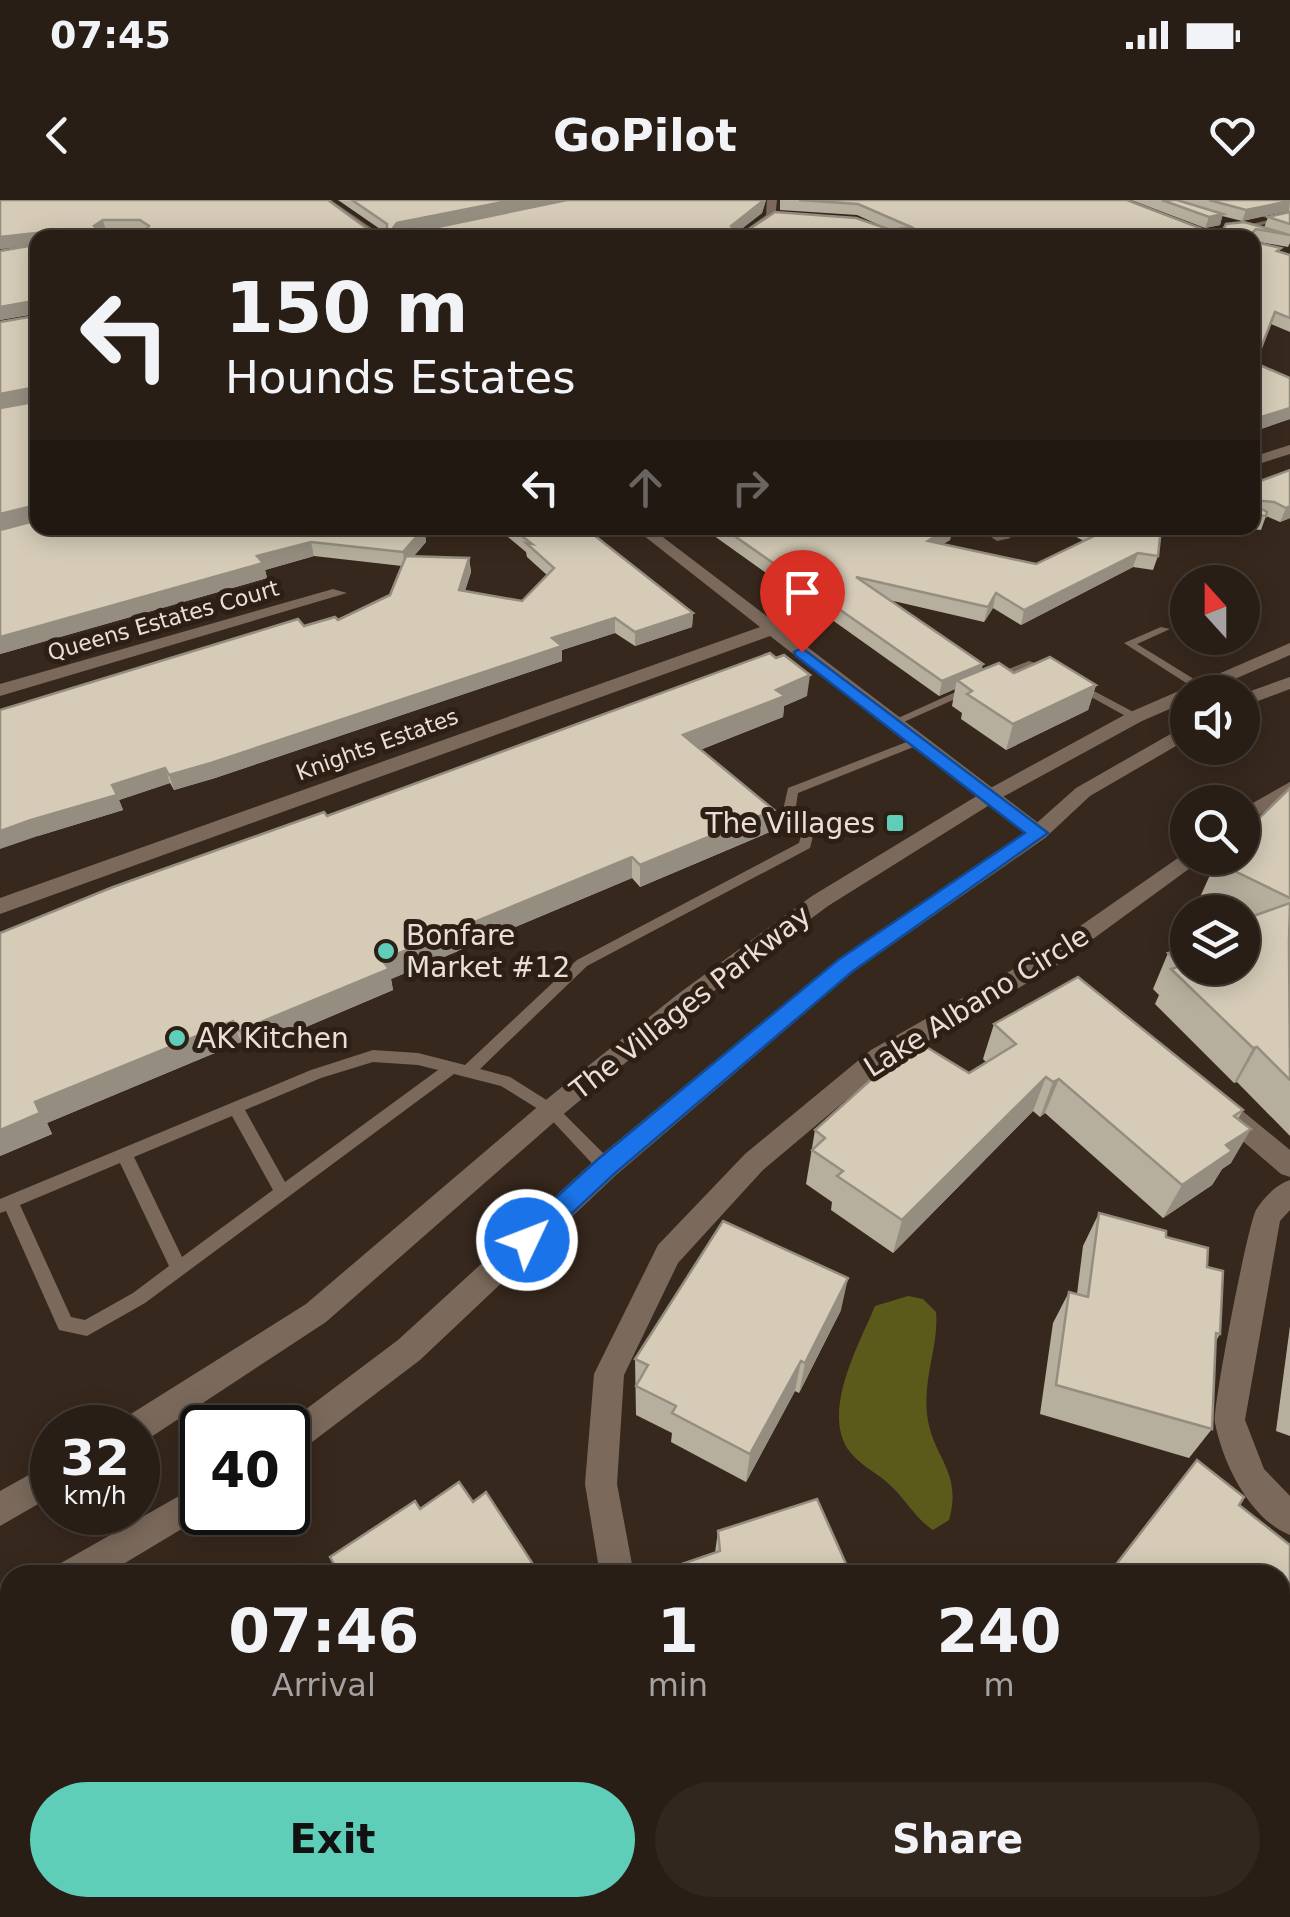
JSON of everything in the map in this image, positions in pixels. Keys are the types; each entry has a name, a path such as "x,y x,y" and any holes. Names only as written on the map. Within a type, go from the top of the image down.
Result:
{"street":[{"path":"324,200 370,230"},
{"path":"771,216 772,200"},
{"path":"751,230 771,216 787,216"},
{"path":"1260,459 1290,449"},
{"path":"651,535 1038,833"},
{"path":"998,535 1003,538"},
{"name":"Queens Estates Court","path":"0,690 339,592"},
{"name":"Knights Estates","path":"0,906 772,629"},
{"name":"The Villages Parkway","path":"1225,675 1290,648"},
{"path":"1260,694 1290,682"},
{"name":"The Villages Parkway","path":"160,1413 316,1313 550,1110 686,1000 820,901 992,796 1170,700"},
{"path":"310,1425 408,1350 606,1167 845,966 1038,833 1083,792 1170,742"},
{"path":"1260,807 1290,788"},
{"name":"Lake Albano Circle","path":"615,1565 601,1484 608,1374 668,1254 754,1162 880,1057 1056,966 1170,873"},
{"path":"1199,1089 1290,1166"},
{"path":"1290,1192 1267,1216 1228,1420 1252,1480 1290,1520"},
{"path":"0,1510 30,1492"},
{"path":"91,1565 180,1512"}],"lane":[{"path":"1227,230 1290,217"},
{"path":"1221,222 1246,230"},
{"path":"1165,629 1129,644 1180,675"},
{"path":"894,723 1029,664 1044,667 1134,717"},
{"path":"606,1167 550,1110 505,1081 460,1069 418,1058 373,1056 316,1074 5,1204 64,1324 88,1328 460,1069 582,963 805,845 808,832 790,806 792,792 917,742"},
{"path":"236,1108 282,1192"},
{"path":"124,1154 179,1268"}],"shaded area":[{"path":"908,1296 923,1299 936,1312 927,1414 950,1477 952,1503 949,1520 933,1530 891,1486 850,1452 839,1418 845,1379 875,1306"}],"building":[{"path":"0,200 328,200 369,230 145,230 149,226 140,220 103,220 94,226 98,230 30,230 30,234 0,237"},
{"path":"352,200 513,200 397,223 394,227 423,230 369,230 387,229 387,224"},
{"path":"567,200 764,200 731,226 735,230 423,230"},
{"path":"799,200 1127,200 1205,230 891,230 911,227 858,204"},
{"path":"1162,200 1177,200 1223,214 1209,217"},
{"path":"1209,200 1290,200 1290,201 1246,210"},
{"path":"775,212 856,218 891,230 748,230"},
{"path":"1290,212 1290,224 1268,217"},
{"path":"1244,222 1290,235 1256,229 1223,230 1226,224"},
{"path":"1260,243 1281,248 1277,251 1290,255 1290,318 1275,312 1260,350"},
{"path":"30,246 30,302 0,307 0,251"},
{"path":"30,317 30,388 0,394 0,322"},
{"path":"1260,365 1290,378 1290,408 1260,417"},
{"path":"30,403 30,506 0,514 0,408"},
{"path":"1290,470 1290,506 1260,501 1260,481"},
{"path":"30,522 30,535 418,535 403,552 311,542 257,556 263,563 0,637 0,530"},
{"path":"521,535 594,535 693,613 635,632 615,618 552,638 562,646 211,763 169,775 165,768 112,785 117,795 0,831 0,710 298,619 304,626 335,617 338,620 390,595 406,556 469,558 459,590 522,601 554,568 526,543 532,544"},
{"path":"733,535 938,535 928,541 1036,564 1096,535 1160,535 1158,556 1138,553 1024,610 996,593 988,607 856,577 983,664 942,681"},
{"path":"770,653 776,658 784,655 810,675 776,690 785,696 683,735 774,810 640,865 632,857 382,960 389,969 239,1031 233,1021 35,1102 40,1113 0,1130 0,933 113,887 324,812 327,816"},
{"path":"1050,657 1096,685 1013,724 967,694 972,691 957,680 999,663 1014,673"},
{"path":"1290,788 1290,898 1243,875 1260,875 1260,817"},
{"path":"1290,903 1290,1080 1188,985 1260,985 1260,914"},
{"path":"1078,977 1243,1110 1234,1116 1251,1129 1226,1145 1232,1151 1182,1185 1059,1079 1053,1082 1046,1077 902,1220 837,1176 843,1171 812,1150 825,1138 815,1130 915,1040 969,1073 1016,1044 994,1024"},
{"path":"1099,1213 1166,1231 1166,1237 1208,1248 1207,1267 1223,1271 1212,1429 1056,1385 1069,1292 1088,1297"},
{"path":"723,1221 848,1278 805,1363 801,1361 750,1454 672,1413 676,1406 636,1386 648,1365 635,1359"},
{"path":"1197,1460 1244,1497 1239,1505 1290,1545 1290,1565 1116,1565"},
{"path":"459,1482 473,1502 486,1492 533,1565 334,1565 330,1557 415,1501 420,1509"},
{"path":"817,1499 847,1565 679,1565 720,1551 718,1531"}],"place":[{"name":"The Villages","path":"895,823"},
{"name":"Bonfare Market #12","path":"386,951"},
{"name":"AK Kitchen","path":"177,1038"}],"route":[{"path":"527,1240 606,1167 845,966 915,914 1038,833 802,652"}]}
